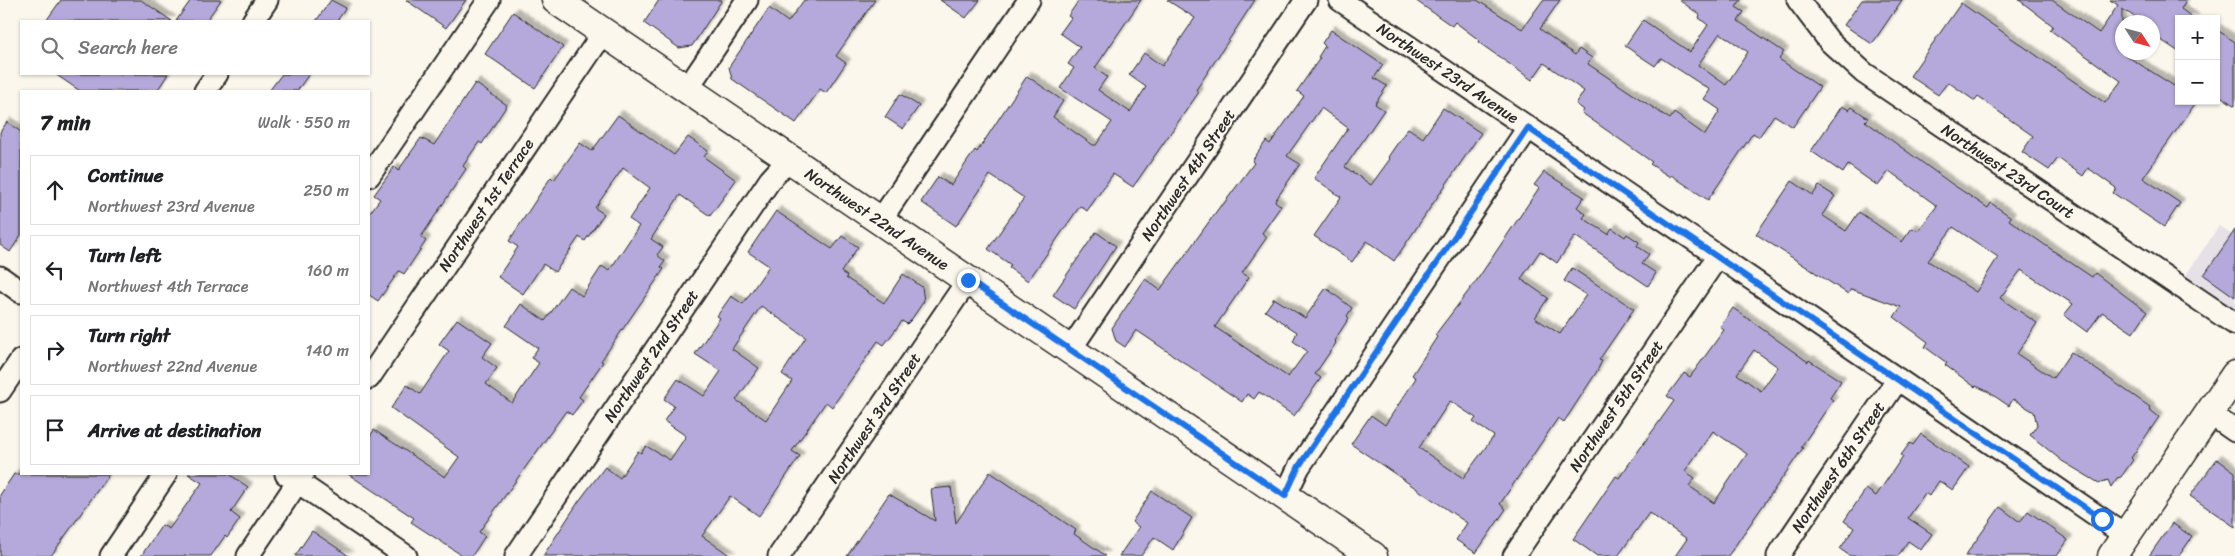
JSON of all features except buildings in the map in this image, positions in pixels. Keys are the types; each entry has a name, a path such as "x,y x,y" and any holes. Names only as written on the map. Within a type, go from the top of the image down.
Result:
{"main road":[{"name":"Northwest 22nd Avenue","path":"556,0 1373,556"},
{"path":"2119,546 2209,413 2233,382"}],"street":[{"path":"254,20 267,0"},
{"path":"370,175 489,0"},
{"path":"687,89 748,0"},
{"path":"880,221 1029,0"},
{"name":"Northwest 4th Street","path":"1070,350 1306,0"},
{"name":"Northwest 23rd Avenue","path":"1340,0 1898,379 2119,546"},
{"name":"Northwest 23rd Court","path":"1798,0 1828,41 1864,73 2235,324"},
{"name":"Northwest 1st Terrace","path":"370,377 603,33"},
{"path":"206,90 216,75"},
{"path":"1285,496 1299,466 1528,128"},
{"name":"Northwest 2nd Street","path":"516,556 770,180 789,159"},
{"name":"Northwest 5th Street","path":"1514,556 1718,256"},
{"path":"0,277 20,291"},
{"name":"Northwest 3rd Street","path":"779,556 968,280"},
{"path":"0,391 20,361"},
{"name":"Northwest 6th Street","path":"1778,556 1898,379"},
{"path":"2209,413 2235,431"},
{"path":"111,556 165,475"},
{"path":"248,556 295,477 406,556"}],"shaded area":[{"path":"2219,226 2235,237 2235,309 2186,275"}],"route":[{"path":"968,280 1285,496 1299,466 1528,128 2102,519"}]}
